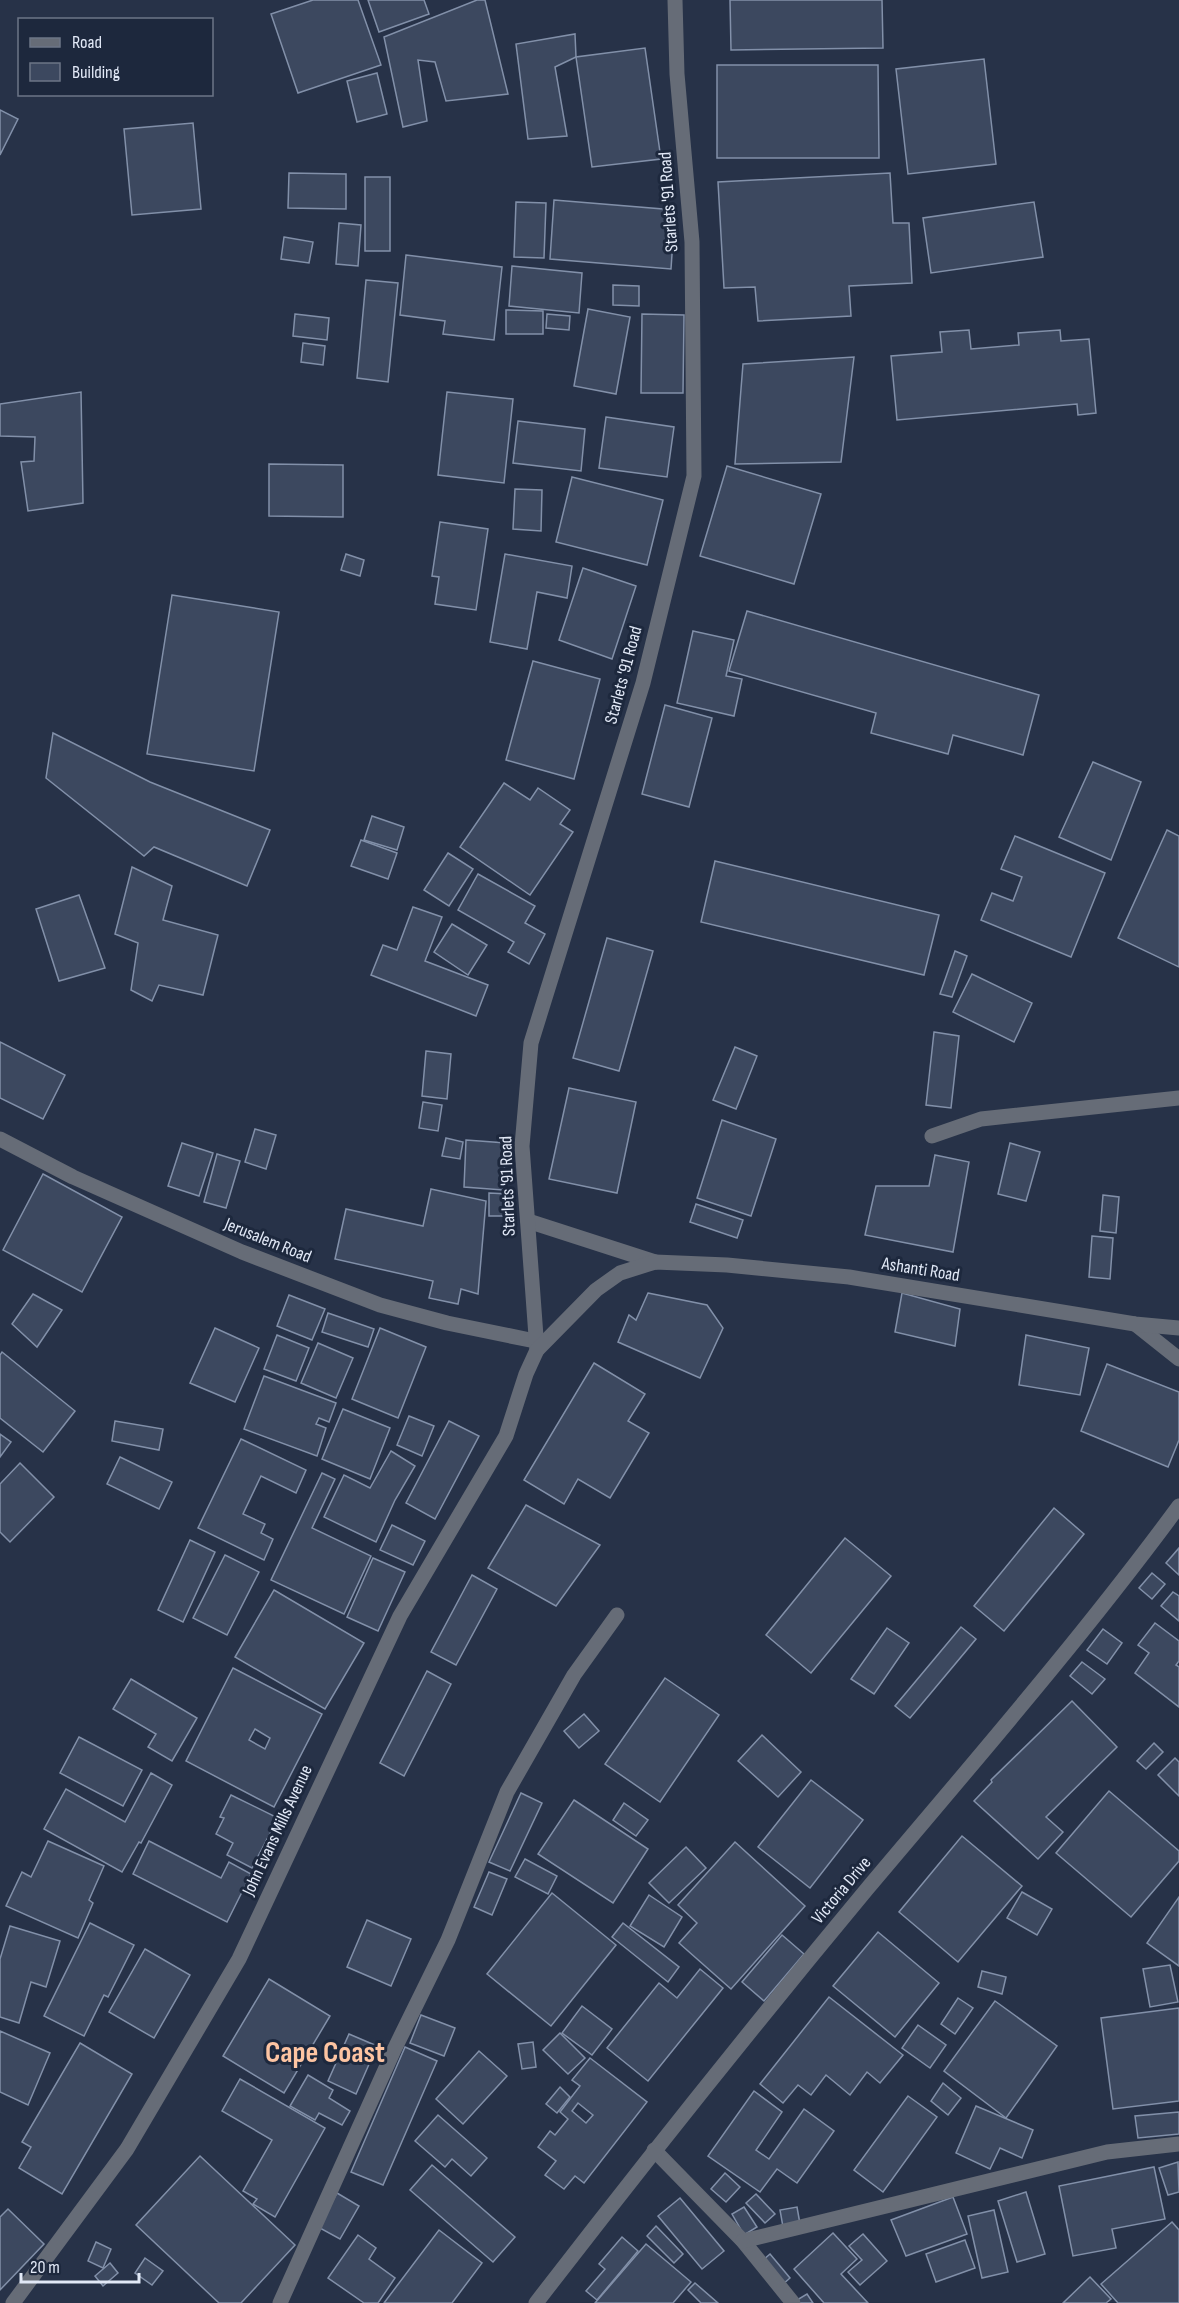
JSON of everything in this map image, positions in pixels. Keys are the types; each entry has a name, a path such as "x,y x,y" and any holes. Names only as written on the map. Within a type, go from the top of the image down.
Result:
{"street":[{"name":"Starlets '91 Road","path":"536,1345 522,1146 531,1043 643,683 694,476 692,242 677,74 675,0"},
{"path":"933,1136 981,1119 1179,1098"},
{"name":"Jerusalem Road","path":"0,1138 73,1177 253,1257 380,1305 536,1345"},
{"name":"Ashanti Road","path":"528,1221 656,1262 849,1277 1135,1324 1179,1328"},
{"name":"Ashanti Road","path":"536,1345 596,1290 620,1273 656,1262"},
{"path":"1135,1324 1179,1359"},
{"name":"John Evans Mills Avenue","path":"13,2303 127,2149 239,1959 400,1616 506,1436 536,1345"},
{"name":"Victoria Drive","path":"536,2303 769,2006 1122,1584 1179,1506"},
{"path":"280,2303 394,2050 448,1940 507,1792 574,1675 617,1615"},
{"path":"743,2241 1107,2152 1179,2144"},
{"path":"654,2150 743,2241 793,2303"}],"building":[{"path":"313,0 358,0 381,65 298,93 271,14"},
{"path":"368,0 424,0 429,14 379,32"},
{"path":"477,0 485,0 508,94 446,101 435,62 418,60 427,121 403,127 384,37"},
{"path":"730,0 882,0 883,48 731,50"},
{"path":"575,34 576,57 555,67 567,136 528,139 516,44"},
{"path":"645,48 661,159 592,167 576,57"},
{"path":"984,59 996,164 908,174 896,69"},
{"path":"717,65 878,65 879,158 717,158"},
{"path":"377,73 387,114 357,122 347,81"},
{"path":"0,110 18,119 0,155"},
{"path":"193,123 201,209 132,215 124,129"},
{"path":"289,173 346,174 346,209 288,208"},
{"path":"890,173 893,223 909,223 912,283 849,286 851,316 758,321 755,287 724,288 718,182"},
{"path":"365,177 390,177 390,251 365,251"},
{"path":"554,200 675,210 671,269 550,259"},
{"path":"516,202 546,203 544,258 514,257"},
{"path":"1034,202 1043,257 931,273 923,218"},
{"path":"339,223 361,225 358,266 336,264"},
{"path":"284,237 313,242 309,263 281,259"},
{"path":"406,255 502,267 494,340 443,334 445,321 400,315"},
{"path":"512,266 582,273 579,313 509,306"},
{"path":"366,280 398,283 388,382 357,378"},
{"path":"613,285 639,286 639,306 613,305"},
{"path":"588,309 630,317 616,394 574,386"},
{"path":"506,310 543,311 543,334 506,334"},
{"path":"295,314 329,318 327,340 293,336"},
{"path":"547,314 570,316 569,330 546,328"},
{"path":"642,314 684,315 683,393 641,393"},
{"path":"969,330 971,349 1019,345 1018,333 1060,330 1061,341 1089,339 1096,413 1078,415 1077,404 897,420 891,356 942,352 940,332"},
{"path":"303,343 325,346 323,365 301,362"},
{"path":"854,357 841,462 735,464 743,364"},
{"path":"81,392 83,503 28,511 21,462 34,461 35,437 0,436 0,404"},
{"path":"447,392 513,399 504,483 438,475"},
{"path":"606,417 674,427 667,477 599,468"},
{"path":"518,421 585,429 581,471 513,463"},
{"path":"269,464 343,465 343,517 269,516"},
{"path":"727,466 821,494 794,584 700,556"},
{"path":"572,477 663,500 647,565 556,542"},
{"path":"515,489 542,490 541,531 513,529"},
{"path":"440,522 488,529 476,610 435,604 439,577 432,576"},
{"path":"346,554 364,560 360,576 341,570"},
{"path":"505,554 572,566 567,598 537,592 527,649 490,642"},
{"path":"583,568 636,586 612,659 559,640"},
{"path":"172,595 279,612 254,771 147,754"},
{"path":"747,611 1039,695 1023,755 953,735 948,754 871,733 876,713 729,671"},
{"path":"693,631 734,640 726,676 742,679 734,716 677,703"},
{"path":"533,661 600,679 574,779 506,760"},
{"path":"665,705 712,718 689,807 642,794"},
{"path":"53,733 150,782 270,830 247,886 154,847 144,856 46,778"},
{"path":"1093,762 1141,782 1111,860 1059,837"},
{"path":"504,783 530,800 538,788 570,810 560,824 573,832 530,895 460,847"},
{"path":"372,816 404,827 397,850 364,840"},
{"path":"1167,830 1179,836 1179,967 1118,938"},
{"path":"1015,836 1105,873 1071,957 981,920 992,893 1013,901 1022,877 1001,869"},
{"path":"361,840 397,853 388,879 351,866"},
{"path":"448,853 473,869 449,906 424,890"},
{"path":"715,861 939,915 924,975 701,922"},
{"path":"132,867 172,886 163,920 218,935 203,995 159,985 152,1001 131,990 138,943 115,934"},
{"path":"478,874 535,906 525,923 545,934 529,964 508,952 514,942 458,910"},
{"path":"79,895 105,968 59,981 36,909"},
{"path":"413,907 442,917 425,961 488,985 476,1016 371,975 383,945 397,950"},
{"path":"452,924 487,945 468,975 434,952"},
{"path":"607,938 653,951 619,1071 573,1058"},
{"path":"955,951 967,956 952,997 940,994"},
{"path":"972,974 1032,1003 1014,1042 953,1012"},
{"path":"934,1032 959,1036 951,1108 926,1105"},
{"path":"0,1042 65,1075 43,1119 0,1098"},
{"path":"735,1047 757,1056 736,1109 713,1100"},
{"path":"426,1051 451,1054 447,1099 422,1096"},
{"path":"569,1088 636,1102 617,1193 549,1179"},
{"path":"423,1102 442,1105 438,1131 419,1128"},
{"path":"722,1120 776,1139 751,1216 697,1198"},
{"path":"255,1129 276,1135 266,1169 245,1162"},
{"path":"446,1138 463,1142 460,1159 442,1156"},
{"path":"466,1140 506,1143 503,1190 464,1187"},
{"path":"182,1143 213,1153 199,1196 168,1186"},
{"path":"1010,1143 1040,1152 1026,1201 998,1194"},
{"path":"217,1154 240,1161 226,1208 204,1202"},
{"path":"935,1155 969,1162 953,1252 865,1235 876,1186 929,1186"},
{"path":"43,1174 122,1217 82,1292 3,1250"},
{"path":"431,1189 486,1201 478,1294 461,1289 458,1304 429,1298 433,1281 335,1259 346,1209 423,1226"},
{"path":"489,1193 509,1194 509,1216 489,1216"},
{"path":"1103,1195 1119,1197 1116,1233 1100,1231"},
{"path":"696,1204 743,1220 737,1238 690,1222"},
{"path":"1092,1236 1113,1238 1110,1279 1089,1277"},
{"path":"648,1293 707,1305 723,1328 700,1378 618,1342 629,1315 636,1320"},
{"path":"902,1293 960,1309 955,1346 895,1332"},
{"path":"33,1294 62,1310 37,1347 12,1324"},
{"path":"289,1295 325,1309 312,1340 277,1326"},
{"path":"328,1313 374,1329 368,1347 322,1332"},
{"path":"215,1328 259,1348 235,1402 190,1383"},
{"path":"380,1328 426,1347 398,1418 352,1399"},
{"path":"277,1335 309,1348 296,1381 264,1369"},
{"path":"1026,1335 1089,1348 1080,1395 1019,1385"},
{"path":"318,1343 353,1358 336,1398 301,1383"},
{"path":"2,1352 75,1411 43,1452 0,1418 0,1355"},
{"path":"594,1363 645,1394 628,1421 649,1433 610,1498 578,1479 564,1504 524,1480"},
{"path":"1107,1364 1179,1392 1179,1440 1168,1467 1081,1431"},
{"path":"264,1376 336,1403 329,1422 319,1418 316,1424 326,1428 317,1456 244,1429"},
{"path":"343,1409 390,1428 370,1479 322,1459"},
{"path":"409,1416 434,1426 422,1456 397,1445"},
{"path":"115,1421 163,1429 159,1450 112,1441"},
{"path":"449,1421 479,1436 435,1519 406,1503"},
{"path":"0,1434 11,1442 0,1457"},
{"path":"241,1439 306,1470 296,1493 261,1476 243,1514 265,1524 261,1533 273,1539 264,1560 198,1528"},
{"path":"391,1451 415,1466 395,1500 376,1542 324,1517 344,1475 370,1488"},
{"path":"120,1457 172,1482 159,1509 107,1484"},
{"path":"20,1463 54,1497 10,1542 0,1532 0,1484"},
{"path":"322,1473 335,1479 312,1528 371,1556 344,1614 271,1580"},
{"path":"526,1505 600,1545 556,1606 488,1568"},
{"path":"1054,1508 1084,1534 1004,1631 974,1606"},
{"path":"392,1525 425,1541 413,1565 380,1550"},
{"path":"845,1538 891,1576 811,1673 766,1635"},
{"path":"190,1540 215,1552 183,1622 158,1610"},
{"path":"1179,1548 1179,1575 1166,1563"},
{"path":"225,1555 259,1572 227,1635 193,1618"},
{"path":"373,1558 405,1572 378,1631 347,1617"},
{"path":"1152,1573 1165,1584 1152,1599 1139,1588"},
{"path":"472,1575 497,1589 456,1665 431,1652"},
{"path":"274,1590 364,1643 325,1709 235,1657"},
{"path":"1173,1592 1179,1596 1179,1621 1161,1606"},
{"path":"1155,1623 1179,1641 1179,1661 1176,1665 1179,1667 1179,1707 1135,1673 1149,1653 1138,1645"},
{"path":"961,1627 976,1639 910,1718 895,1706"},
{"path":"887,1628 909,1643 874,1694 851,1679"},
{"path":"1103,1629 1122,1643 1107,1664 1087,1650"},
{"path":"1082,1662 1105,1679 1092,1694 1070,1676"},
{"path":"233,1668 322,1714 274,1807 186,1761","holes":["255,1729 270,1738 265,1749 249,1740"]},
{"path":"427,1671 451,1684 404,1776 380,1763"},
{"path":"665,1678 719,1715 660,1802 605,1764"},
{"path":"131,1679 197,1718 172,1761 148,1747 156,1734 113,1709"},
{"path":"1072,1701 1117,1747 1046,1817 1063,1832 1038,1859 974,1801 992,1782 991,1780"},
{"path":"584,1714 599,1731 579,1748 564,1731"},
{"path":"762,1735 801,1772 778,1797 738,1761"},
{"path":"79,1737 142,1770 123,1806 60,1773"},
{"path":"1154,1743 1163,1752 1146,1769 1137,1761"},
{"path":"1175,1758 1179,1762 1179,1796 1158,1775"},
{"path":"151,1773 172,1785 141,1843 139,1842 122,1872 44,1829 66,1789 125,1822"},
{"path":"811,1780 863,1820 810,1888 758,1847"},
{"path":"1109,1791 1179,1851 1179,1861 1131,1917 1056,1853"},
{"path":"521,1793 542,1803 510,1871 489,1862"},
{"path":"231,1795 278,1818 252,1868 227,1855 233,1843 216,1834 224,1818 220,1817"},
{"path":"574,1800 648,1849 613,1903 538,1854"},
{"path":"624,1803 648,1820 636,1836 613,1820"},
{"path":"962,1836 1022,1886 958,1962 899,1912"},
{"path":"48,1841 104,1866 89,1900 93,1903 78,1938 6,1906 22,1872 31,1877"},
{"path":"149,1841 221,1878 229,1862 251,1874 227,1922 133,1874"},
{"path":"735,1842 805,1906 731,1989 679,1943 697,1923 678,1905"},
{"path":"686,1847 706,1868 669,1903 649,1883"},
{"path":"525,1859 557,1876 548,1894 515,1877"},
{"path":"489,1872 507,1879 492,1915 474,1907"},
{"path":"1022,1892 1052,1909 1037,1935 1007,1918"},
{"path":"552,1893 616,1945 551,2026 487,1974"},
{"path":"649,1895 682,1917 664,1947 630,1926"},
{"path":"1179,1897 1179,1966 1147,1943"},
{"path":"367,1920 411,1939 391,1986 347,1967"},
{"path":"90,1923 134,1945 108,1997 104,1995 84,2036 44,2016"},
{"path":"623,1923 679,1967 668,1982 612,1937"},
{"path":"10,1926 60,1941 46,1987 31,1982 19,2023 0,2017 0,1959"},
{"path":"878,1932 939,1983 895,2037 833,1986"},
{"path":"782,1935 804,1954 764,2001 742,1982"},
{"path":"145,1949 190,1975 154,2038 109,2012"},
{"path":"1170,1965 1178,2002 1150,2007 1143,1969"},
{"path":"700,1969 723,1988 648,2081 607,2048 659,1983 677,1998"},
{"path":"982,1971 1006,1977 1002,1994 978,1987"},
{"path":"269,1979 330,2016 284,2093 223,2056"},
{"path":"829,1997 903,2055 880,2083 867,2072 850,2095 826,2075 811,2095 798,2085 783,2103 760,2084"},
{"path":"958,1998 973,2008 955,2034 941,2024"},
{"path":"995,2001 1057,2046 1006,2118 944,2071"},
{"path":"582,2006 612,2029 592,2055 562,2033"},
{"path":"1179,2008 1179,2101 1113,2109 1101,2018"},
{"path":"421,2015 455,2028 444,2056 410,2043"},
{"path":"918,2025 946,2045 930,2068 902,2048"},
{"path":"0,2031 50,2053 28,2105 0,2092"},
{"path":"560,2033 585,2058 568,2074 543,2050"},
{"path":"349,2034 377,2046 356,2094 328,2081"},
{"path":"533,2042 536,2067 522,2069 518,2044"},
{"path":"80,2043 132,2074 62,2194 19,2168 31,2147 22,2142"},
{"path":"405,2047 437,2061 383,2185 351,2172"},
{"path":"479,2051 507,2076 463,2124 436,2099"},
{"path":"590,2058 647,2102 584,2183 575,2176 564,2189 545,2175 556,2161 538,2147 550,2131 555,2135 568,2119 560,2112 580,2086 572,2080","holes":["578,2103 593,2115 586,2123 572,2111"]},
{"path":"308,2075 333,2090 329,2098 350,2111 342,2125 319,2113 315,2120 290,2106"},
{"path":"240,2079 325,2128 275,2217 253,2204 257,2199 243,2191 272,2140 222,2111"},
{"path":"943,2083 961,2098 948,2115 931,2101"},
{"path":"560,2087 570,2097 557,2113 546,2104"},
{"path":"754,2091 782,2112 756,2150 769,2159 804,2109 834,2131 797,2183 777,2169 760,2192 708,2156"},
{"path":"908,2096 937,2117 883,2192 854,2170"},
{"path":"976,2106 1033,2130 1022,2158 1000,2148 990,2169 956,2153"},
{"path":"1179,2112 1179,2134 1138,2138 1135,2116"},
{"path":"438,2115 487,2158 471,2176 452,2159 445,2167 415,2141"},
{"path":"200,2156 295,2245 241,2303 219,2303 136,2225"},
{"path":"1178,2162 1179,2192 1168,2195 1159,2168"},
{"path":"432,2165 515,2237 493,2262 410,2190"},
{"path":"1154,2167 1165,2219 1112,2229 1116,2248 1073,2256 1059,2186"},
{"path":"725,2173 740,2187 726,2202 711,2189"},
{"path":"1026,2192 1045,2254 1017,2262 998,2201"},
{"path":"337,2193 359,2206 340,2239 318,2227"},
{"path":"756,2194 775,2214 765,2223 746,2203"},
{"path":"953,2197 967,2234 906,2256 891,2220"},
{"path":"680,2198 724,2251 702,2269 658,2216"},
{"path":"744,2207 757,2227 744,2235 732,2214"},
{"path":"797,2207 800,2224 783,2227 780,2210"},
{"path":"8,2209 44,2244 0,2290 0,2217"},
{"path":"994,2210 1008,2272 982,2278 968,2216"},
{"path":"1172,2222 1179,2230 1179,2303 1118,2303 1101,2284"},
{"path":"656,2226 683,2254 674,2263 647,2236"},
{"path":"439,2230 482,2263 452,2303 384,2303"},
{"path":"833,2233 857,2259 841,2274 868,2303 824,2303 794,2269"},
{"path":"863,2234 887,2261 860,2285 848,2272 862,2260 849,2246"},
{"path":"358,2235 376,2248 369,2259 395,2278 378,2303 364,2303 328,2278"},
{"path":"622,2237 638,2251 597,2300 586,2291 605,2269 599,2264"},
{"path":"965,2240 975,2268 936,2282 926,2254"},
{"path":"96,2242 111,2249 103,2268 88,2261"},
{"path":"646,2244 691,2282 673,2303 595,2303"},
{"path":"770,2254 790,2278 782,2285 762,2261"},
{"path":"145,2258 163,2271 152,2285 135,2273"},
{"path":"110,2263 118,2273 103,2286 95,2276"},
{"path":"1090,2277 1111,2299 1106,2303 1063,2303"},
{"path":"695,2283 718,2303 701,2303 688,2290"},
{"path":"807,2294 813,2303 799,2303 797,2300"}],"district":[{"name":"Cape Coast","path":"325,2052"}]}
